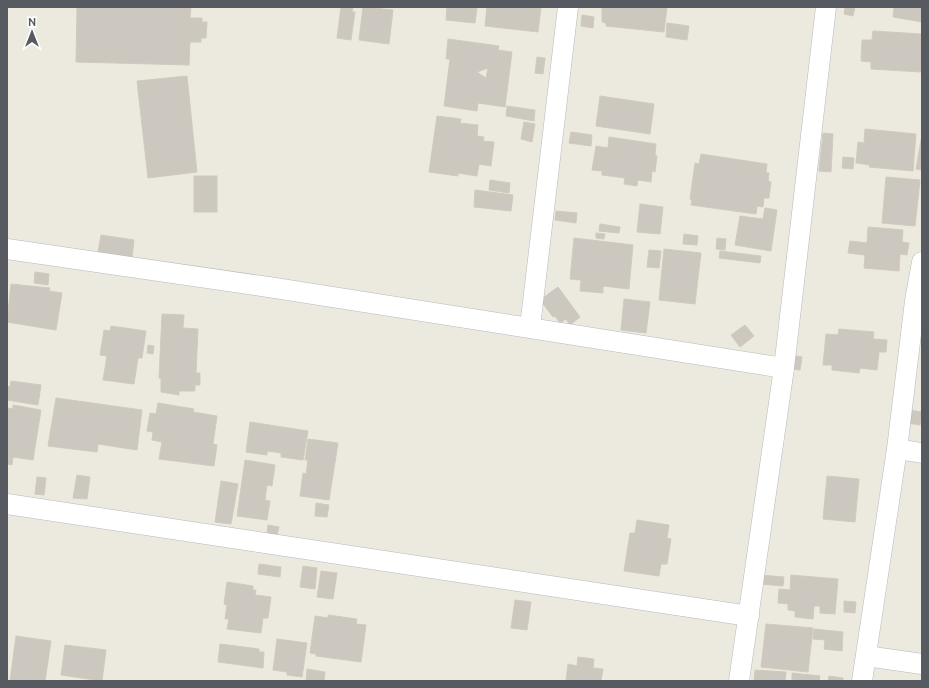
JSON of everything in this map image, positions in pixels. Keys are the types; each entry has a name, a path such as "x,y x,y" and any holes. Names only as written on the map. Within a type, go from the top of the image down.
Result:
{"street":[{"path":"530,327 568,7"},
{"path":"739,681 784,368 826,7"},
{"path":"7,248 530,327 784,368"},
{"path":"862,681 897,449 918,301 922,262"},
{"path":"897,449 922,453"},
{"path":"7,504 749,616"},
{"path":"866,656 922,664"}],"building":[{"path":"77,7 191,7 190,18 202,18 202,22 207,22 206,38 201,38 201,42 190,42 189,65 76,62"},
{"path":"341,7 353,8 352,12 355,12 351,40 337,38"},
{"path":"363,7 393,10 389,44 359,40"},
{"path":"447,7 477,7 475,23 446,20"},
{"path":"487,7 541,7 538,32 485,26"},
{"path":"602,7 667,7 664,32 606,26 606,23 602,22"},
{"path":"845,7 855,7 853,16 844,14"},
{"path":"894,7 922,7 922,22 893,17"},
{"path":"582,15 594,17 593,28 581,26"},
{"path":"667,23 689,26 687,40 666,37"},
{"path":"873,31 922,34 921,72 871,69 871,62 861,61 862,40 872,40"},
{"path":"448,39 499,46 498,50 512,52 505,107 478,103 477,111 444,106 450,59 446,59","holes":["488,68 486,78 477,72"]},
{"path":"537,57 545,58 543,74 535,73"},
{"path":"187,76 197,172 148,178 137,81"},
{"path":"600,96 654,104 650,134 596,126"},
{"path":"507,106 535,110 534,121 506,116"},
{"path":"437,116 461,119 460,123 478,125 477,136 484,137 483,141 494,142 491,166 479,164 477,176 458,173 458,176 429,172"},
{"path":"524,122 535,124 532,142 521,139"},
{"path":"865,129 916,134 913,171 869,167 870,165 856,163 858,142 864,143"},
{"path":"571,132 592,135 591,146 569,143"},
{"path":"823,133 833,134 831,172 819,171"},
{"path":"922,135 922,170 916,169"},
{"path":"609,137 656,144 655,155 657,156 655,172 652,171 651,182 638,180 637,186 624,184 625,178 602,175 602,171 592,170 596,146 608,148"},
{"path":"701,154 767,164 766,173 769,173 768,181 771,182 769,198 764,198 763,207 757,206 756,214 691,205 692,200 690,199 695,163 699,164"},
{"path":"843,157 854,158 853,169 842,168"},
{"path":"194,176 217,176 217,212 194,212"},
{"path":"886,177 920,180 915,226 882,223"},
{"path":"490,180 510,183 509,193 489,190"},
{"path":"475,190 513,195 511,211 474,207"},
{"path":"640,204 663,207 660,234 637,232"},
{"path":"765,208 777,210 771,251 735,245 740,216 763,219"},
{"path":"556,211 577,213 576,223 555,220"},
{"path":"600,224 620,227 619,233 599,231"},
{"path":"868,227 903,230 902,242 909,243 907,255 900,254 899,271 864,268 865,255 848,253 850,241 867,243"},
{"path":"596,233 605,234 604,239 596,238"},
{"path":"684,234 698,236 697,245 683,244"},
{"path":"101,235 134,240 132,258 98,252"},
{"path":"574,238 633,245 629,289 603,286 603,293 580,291 581,280 570,279"},
{"path":"717,238 726,239 725,250 716,249"},
{"path":"664,249 701,253 695,304 659,300"},
{"path":"649,250 661,251 659,268 647,267"},
{"path":"720,251 761,256 760,263 719,258"},
{"path":"35,272 49,274 48,285 34,283"},
{"path":"11,284 50,288 49,291 62,293 56,330 7,322"},
{"path":"558,287 580,317 570,325 566,319 560,323 555,316 553,317 540,300"},
{"path":"624,299 650,302 646,333 621,330"},
{"path":"162,314 184,315 183,328 198,329 196,373 200,373 200,385 195,385 195,391 179,391 179,395 161,392 161,378 159,378"},
{"path":"745,325 754,336 740,347 731,335"},
{"path":"111,326 146,331 142,358 138,358 134,384 103,380 107,356 100,355 104,330 110,331"},
{"path":"839,329 874,332 873,339 887,340 886,352 879,352 877,370 860,368 859,373 832,370 832,365 823,365 826,334 838,335"},
{"path":"148,345 154,346 153,354 147,353"},
{"path":"792,355 802,357 800,370 791,369"},
{"path":"11,381 41,385 38,405 7,400 7,386 10,387"},
{"path":"56,398 142,410 137,450 98,444 97,452 48,446"},
{"path":"158,403 194,409 193,412 217,416 213,444 217,445 214,466 159,459 162,442 152,440 153,432 147,431 150,413 156,414"},
{"path":"13,405 41,410 33,460 13,457 12,465 7,464 7,408 13,409"},
{"path":"910,410 922,412 920,425 908,423"},
{"path":"250,422 308,431 303,460 281,457 281,453 267,451 267,455 246,452"},
{"path":"308,439 338,443 329,500 300,496 303,473 306,474 308,460 305,460"},
{"path":"245,460 275,465 272,486 267,485 265,500 270,501 267,520 237,516"},
{"path":"77,475 90,477 87,499 73,498"},
{"path":"827,476 859,479 855,522 823,519"},
{"path":"37,477 46,478 44,495 35,494"},
{"path":"221,481 238,484 231,524 215,522"},
{"path":"316,503 329,505 327,517 315,516"},
{"path":"637,520 669,525 667,538 671,539 667,564 661,564 659,576 624,571 630,533 635,533"},
{"path":"268,525 279,527 277,535 267,533"},
{"path":"259,564 281,567 280,577 258,574"},
{"path":"303,566 317,568 315,589 300,587"},
{"path":"321,571 337,573 333,599 317,597"},
{"path":"761,575 784,577 783,586 760,584"},
{"path":"791,575 838,579 835,614 820,613 820,606 814,606 813,619 795,617 795,611 788,610 788,604 778,603 779,589 790,590"},
{"path":"227,582 253,586 253,590 256,590 255,595 271,597 268,618 263,618 261,633 227,629 229,619 225,619 227,605 224,604"},
{"path":"515,600 531,602 527,630 511,628"},
{"path":"844,601 856,602 855,613 844,612"},
{"path":"328,615 357,619 356,624 366,625 361,662 316,656 316,654 310,653 315,616 328,618"},
{"path":"766,624 813,628 808,672 761,667"},
{"path":"814,629 843,632 842,651 824,649 825,640 813,639"},
{"path":"16,636 51,641 45,681 10,681"},
{"path":"277,639 307,643 302,677 287,675 287,672 273,670"},
{"path":"220,644 259,649 259,652 264,652 263,668 218,662"},
{"path":"65,645 106,650 102,681 61,675"},
{"path":"578,657 594,659 593,668 603,669 601,681 566,681 568,664 577,666"},
{"path":"307,669 325,672 324,681 306,680"},
{"path":"755,670 786,672 785,681 754,681"},
{"path":"792,673 820,676 819,681 792,681"},
{"path":"829,676 843,678 843,681 828,681"}]}
